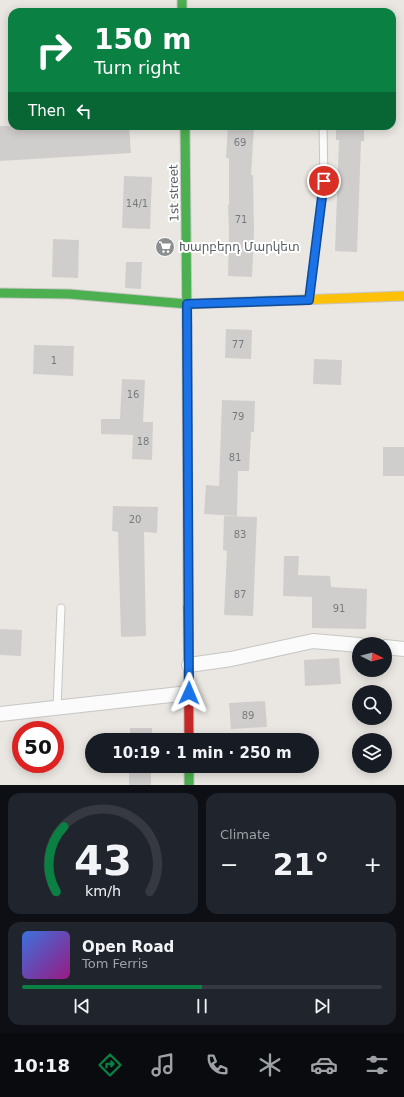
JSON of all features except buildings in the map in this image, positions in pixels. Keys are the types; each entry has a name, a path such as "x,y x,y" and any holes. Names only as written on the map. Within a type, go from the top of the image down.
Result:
{"main road":[{"name":"1st street","path":"184,130 187,227 189,733"},
{"path":"0,293 69,294 187,304 404,296"},
{"path":"189,773 189,785"}],"street":[{"path":"189,665 231,659 313,641 352,644"},
{"path":"392,648 404,649"},
{"path":"0,714 189,693"}],"lane":[{"path":"309,300 324,181 323,130"},
{"path":"57,708 62,608"}],"traffic: fast":[{"path":"182,0 182,8"},
{"path":"185,130 187,326"},
{"path":"0,293 69,294 187,304 271,301"},
{"path":"189,773 189,785"}],"traffic: slow":[{"path":"271,301 404,296"},
{"path":"187,326 188,607"}],"traffic: jam":[{"path":"188,607 189,733"}],"place":[{"name":"Խարբերդ Մարկետ","path":"165,247"}],"route":[{"path":"189,693 187,304 309,300 324,181"}]}
